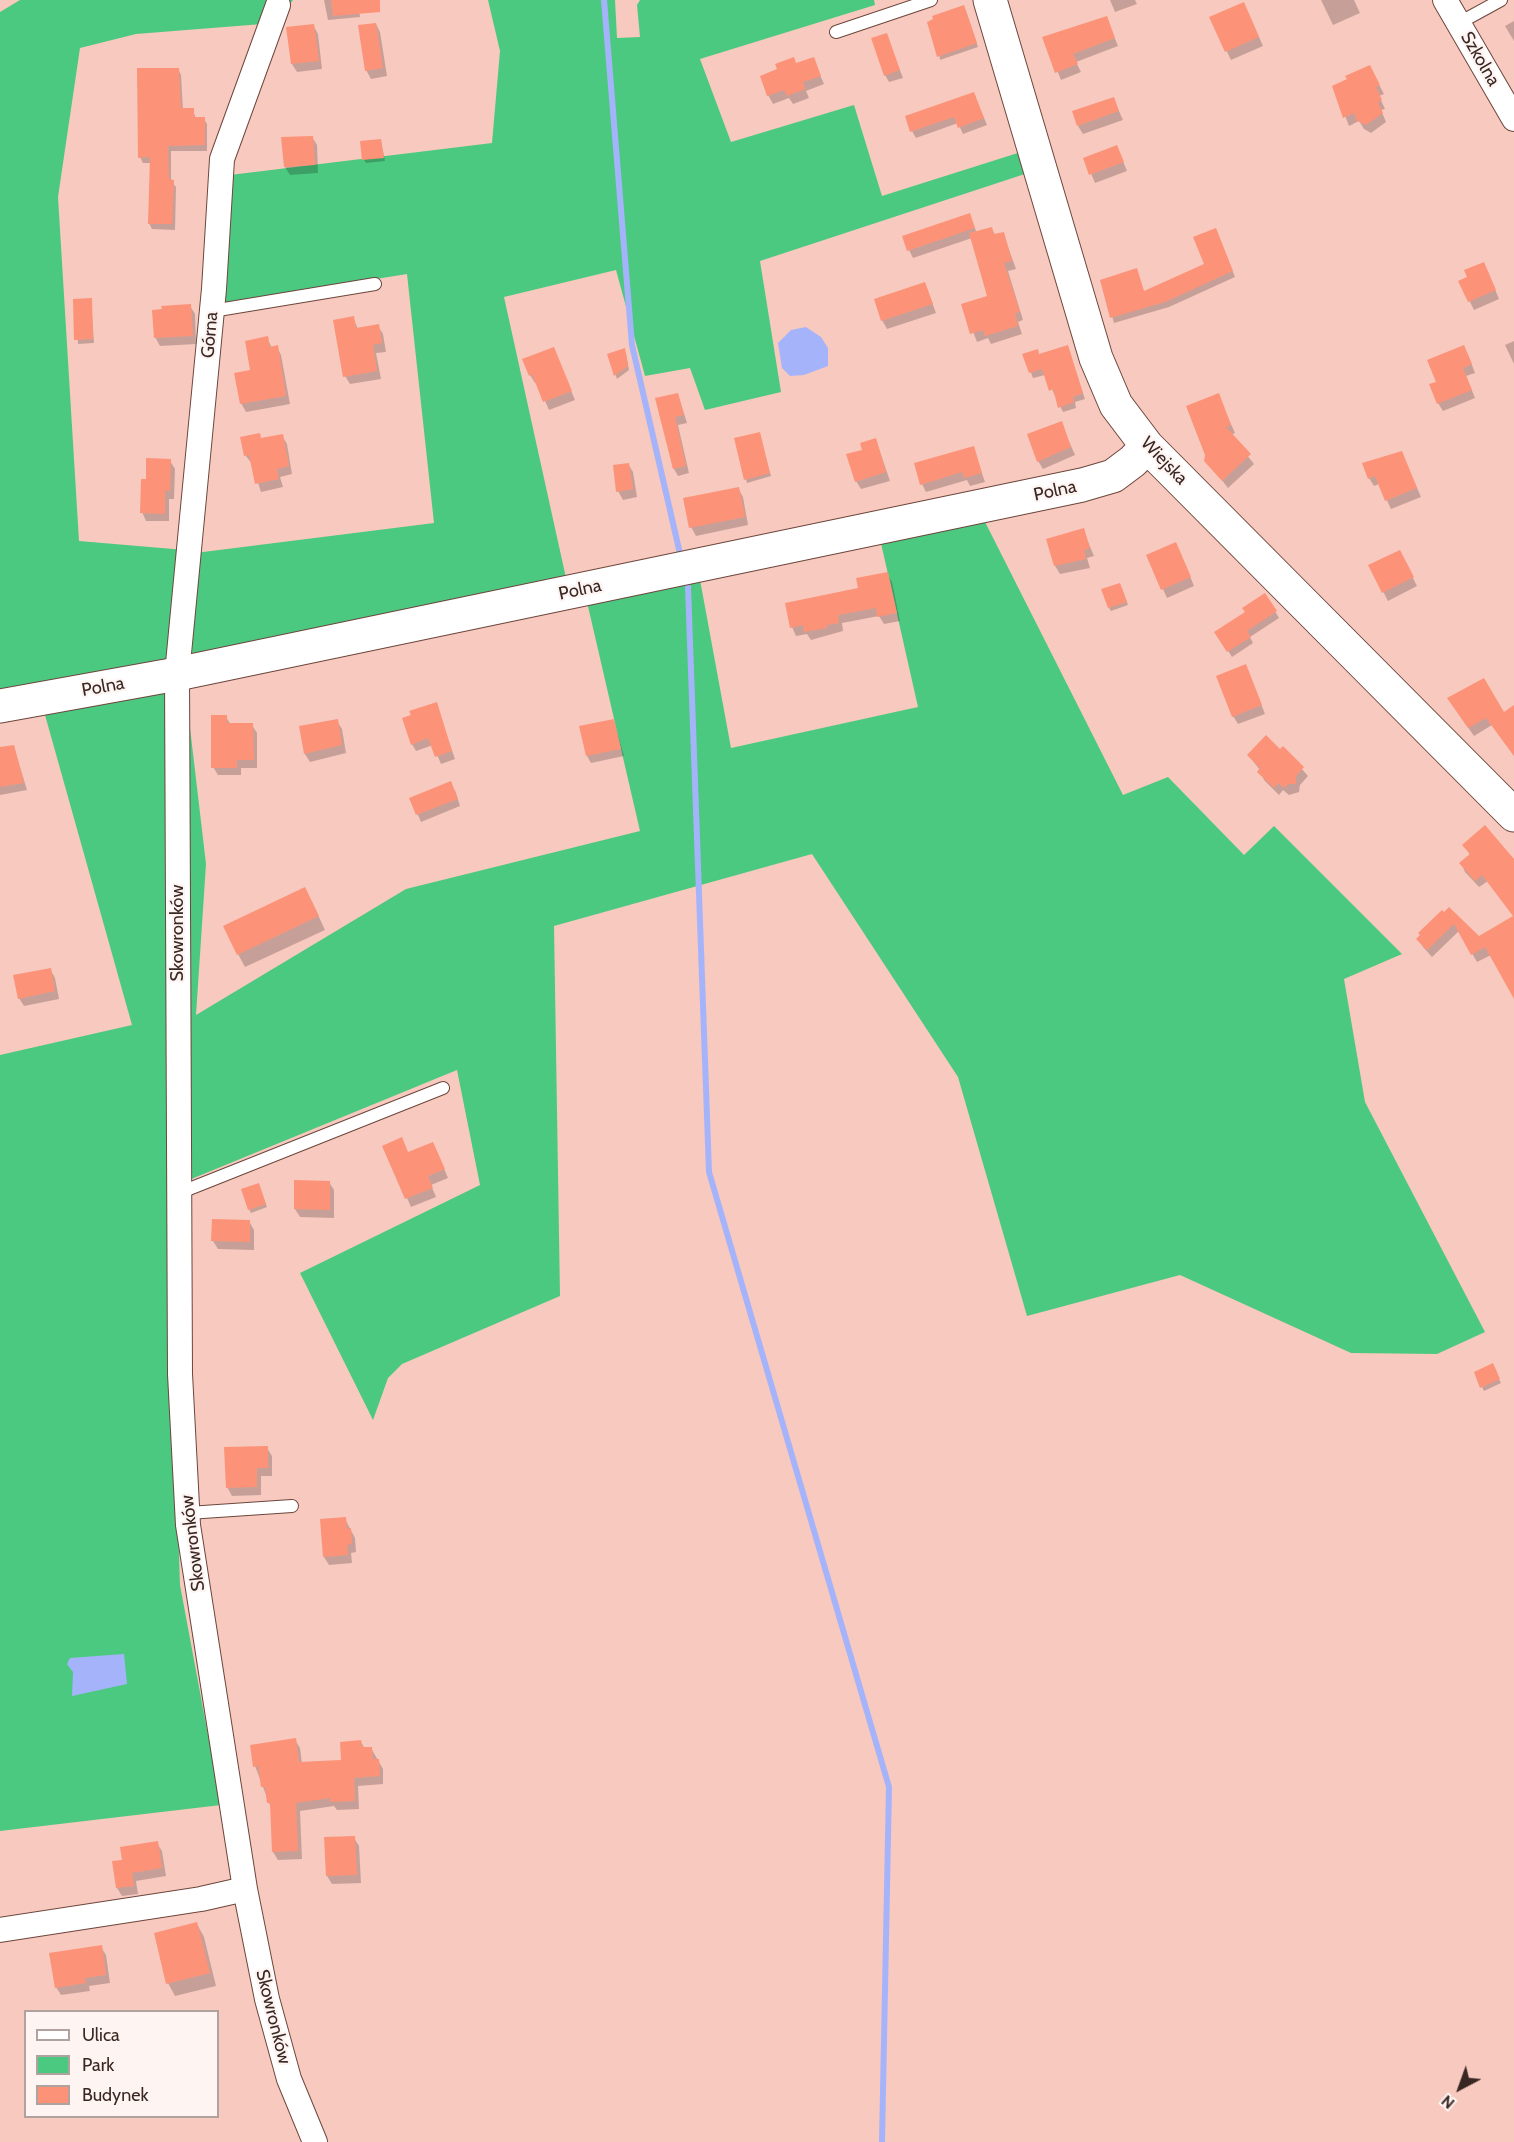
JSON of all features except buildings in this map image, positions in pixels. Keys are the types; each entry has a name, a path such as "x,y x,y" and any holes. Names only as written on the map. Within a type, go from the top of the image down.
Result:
{"street":[{"name":"Wiejska","path":"990,0 1096,358 1116,405 1147,446 1514,815"},
{"name":"Szkolna","path":"1445,0 1514,119"},
{"name":"Górna","path":"177,674 212,311 222,159 279,5"},
{"name":"Polna","path":"0,706 177,674 1082,485 1113,476 1133,461 1147,446"},
{"name":"Skowronków","path":"177,674 180,1374 188,1513 216,1714 245,1889 267,1999 289,2079 315,2142"},
{"path":"0,1930 201,1899 245,1889"}],"lane":[{"path":"836,32 931,0"},
{"path":"1459,23 1501,0"},
{"path":"212,311 375,284"},
{"path":"179,1193 443,1088"},
{"path":"188,1513 292,1506"}],"green space":[{"path":"20,0 293,0 275,23 136,34 80,48 58,197 79,541 185,550 167,660 0,692 0,12"},
{"path":"488,0 615,0 617,38 640,37 637,5 640,0 874,0 875,5 700,59 731,142 854,105 882,196 1021,152 1031,172 760,261 781,392 705,410 690,368 645,376 616,270 504,297 568,587 192,657 195,553 434,523 407,274 221,304 230,175 492,143 500,51"},
{"path":"980,512 1123,795 1168,777 1244,855 1274,826 1402,954 1344,979 1365,1102 1485,1332 1437,1354 1351,1353 1180,1275 1027,1316 958,1077 812,854 554,926 560,1296 402,1364 388,1378 373,1420 300,1273 480,1185 457,1070 167,1189 180,1585 221,1805 0,1831 0,1055 132,1025 45,715 184,677 206,864 196,1015 406,889 640,831 584,589 698,569 731,748 918,707 878,530"}],"water":[{"path":"806,327 821,337 828,348 828,366 804,375 790,376 782,368 778,343 791,330"},
{"path":"124,1654 127,1684 72,1696 73,1672 67,1664 70,1658"}],"waterway":[{"path":"604,0 632,345 681,558"},
{"path":"688,587 709,1172 889,1787 882,2142"}]}
